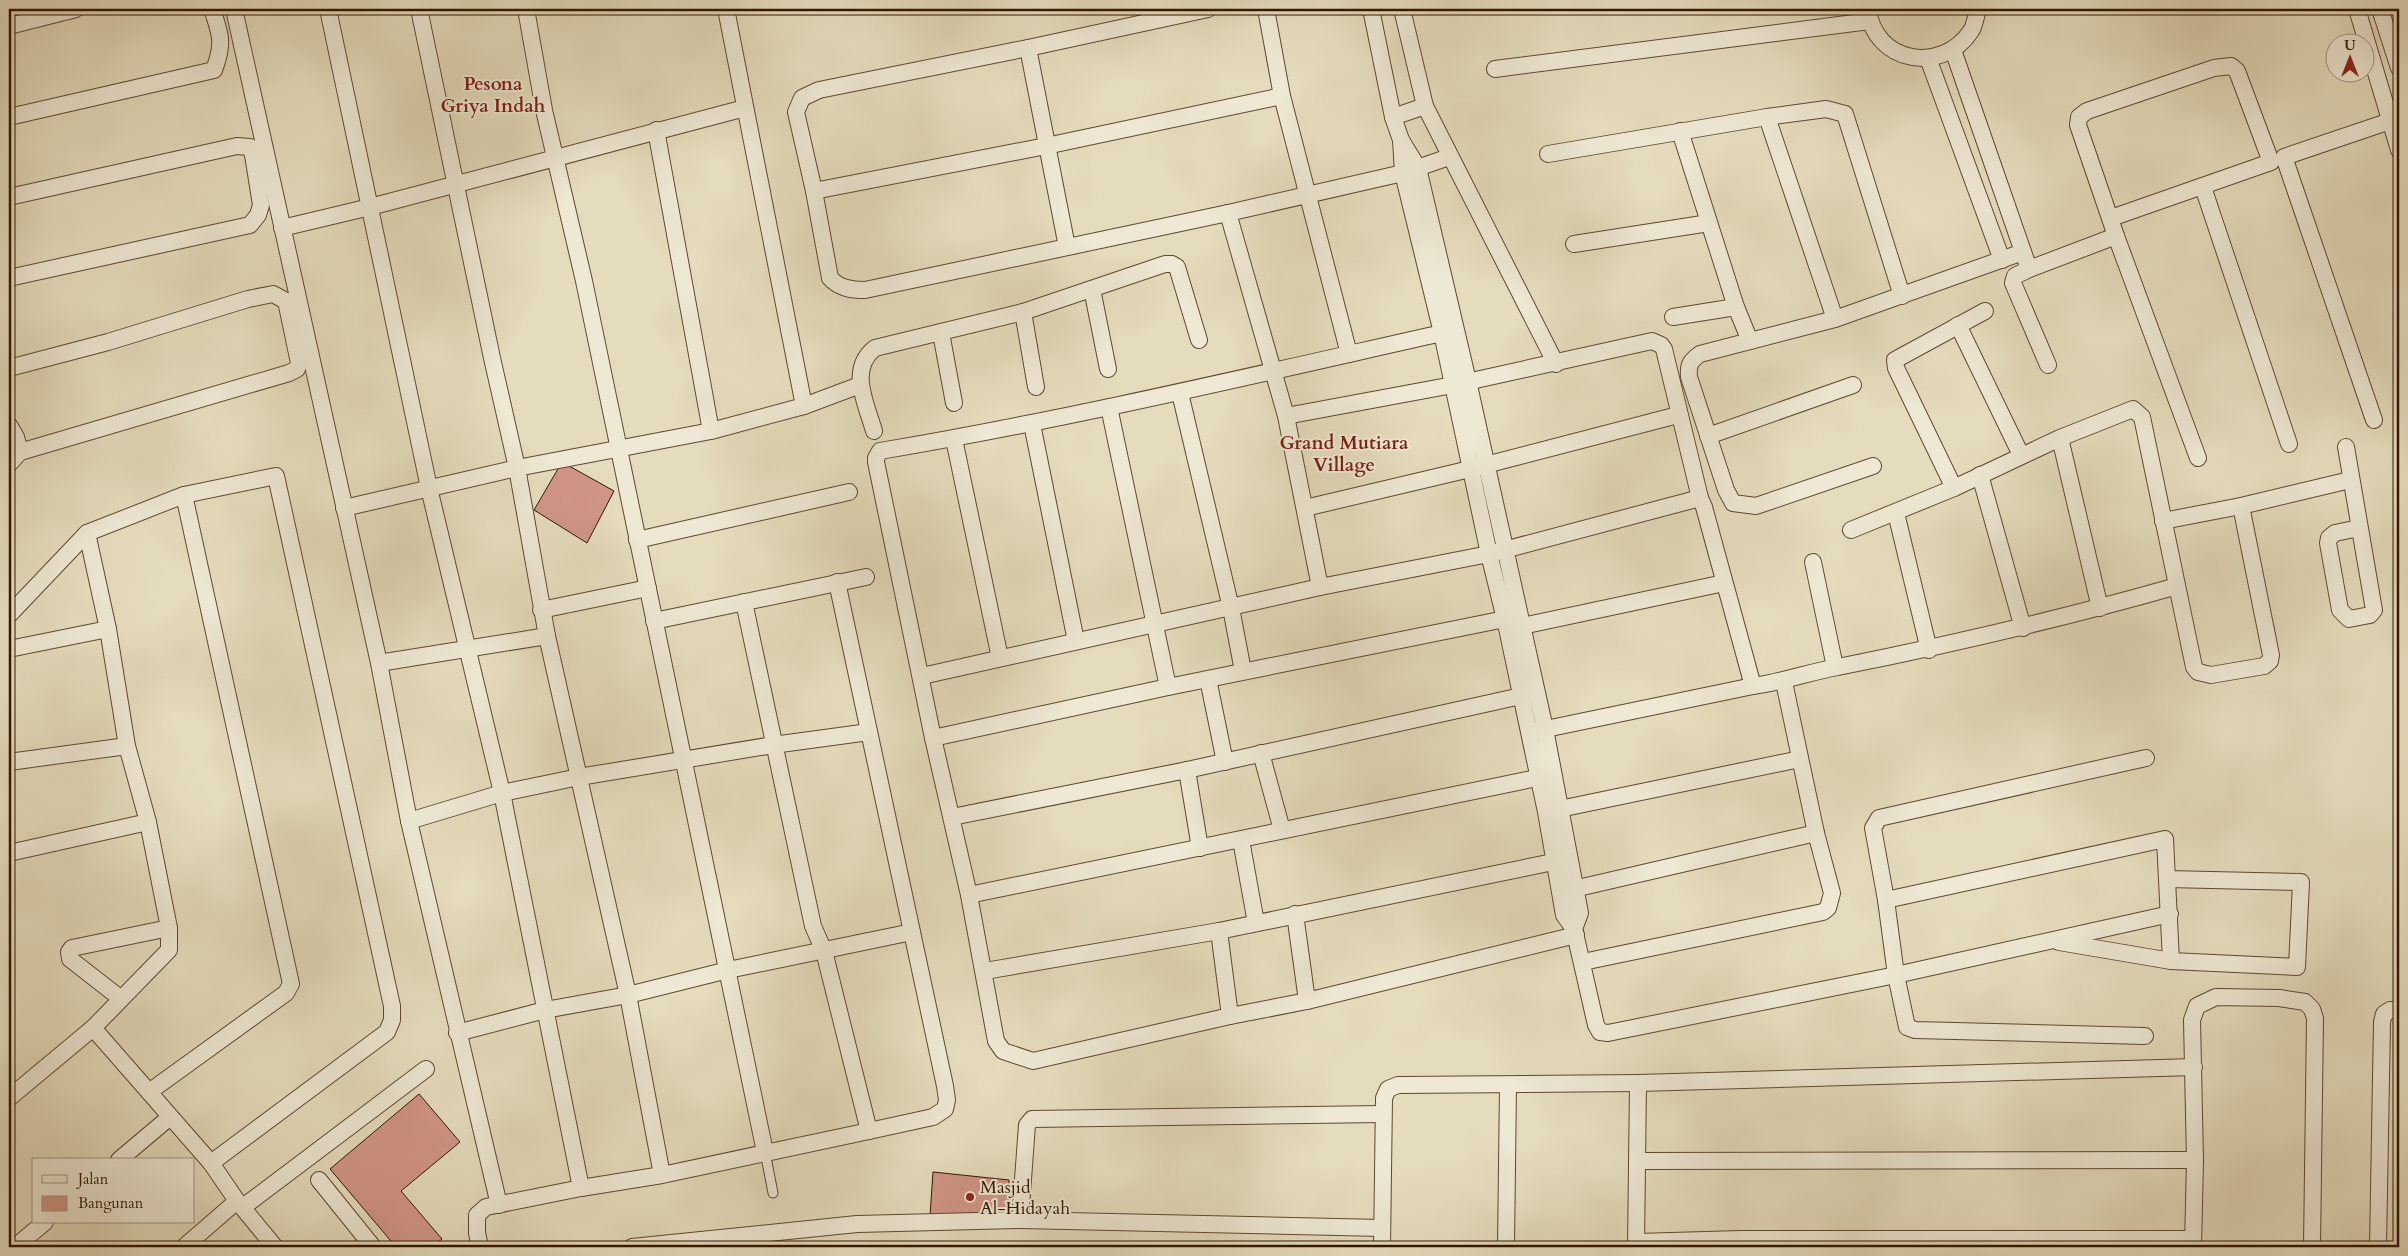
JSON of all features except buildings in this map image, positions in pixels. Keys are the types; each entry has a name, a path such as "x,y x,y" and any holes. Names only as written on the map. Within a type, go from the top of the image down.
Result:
{"street":[{"path":"9,26 76,9"},
{"path":"9,117 214,70 221,52 222,37 212,9"},
{"path":"234,9 379,663 409,821 457,1033 499,1205"},
{"path":"328,9 429,488 502,793 582,1188"},
{"path":"419,9 455,185 517,468 547,636 628,995 662,1175"},
{"path":"526,9 544,110 584,281 765,1152"},
{"path":"726,9 804,406"},
{"path":"1208,9 819,90 802,98 796,112 814,191 830,278 835,284 854,290 1228,214 1411,171 1449,157"},
{"path":"1266,9 1282,96 1349,354"},
{"path":"1371,9 1393,117 1411,171 1461,383 1511,625 1521,696 1537,778 1553,810 1553,862 1567,891"},
{"path":"1402,9 1425,106 1449,157 1556,364"},
{"path":"1495,69 1869,15 1878,37 1892,50 1909,57 1928,58 1953,50 1972,30 1980,9"},
{"path":"2358,9 2395,119 2399,150"},
{"path":"2380,9 2399,68"},
{"path":"1028,48 1066,247"},
{"path":"1953,50 2029,269"},
{"path":"1928,58 2002,260"},
{"path":"2198,458 2116,236 2078,125 2079,117 2088,111 2214,68 2231,66 2237,71 2278,160 2374,420"},
{"path":"814,191 1046,146 1282,96"},
{"path":"1393,117 1425,106"},
{"path":"282,228 556,159 656,130 744,108"},
{"path":"1548,154 1680,131 1826,109 1845,114 1902,296"},
{"path":"1767,117 1835,319"},
{"path":"2111,218 2395,119"},
{"path":"656,130 711,430"},
{"path":"1680,131 1736,307 1750,341"},
{"path":"9,197 237,146 250,147 261,205 258,216 250,225 9,278"},
{"path":"1411,171 1442,333 1461,383"},
{"path":"2203,187 2289,444"},
{"path":"1228,214 1286,416 1320,587"},
{"path":"1574,244 1709,222"},
{"path":"2048,365 2014,283 2015,276 2116,236"},
{"path":"1873,466 1756,506 1744,506 1733,503 1726,490 1708,436 1689,377 1688,366 1692,359 1700,354 1835,319 2023,252"},
{"path":"874,430 860,385 860,367 866,355 875,348 1022,312 1165,264 1172,264 1177,267 1199,340"},
{"path":"1092,289 1108,369"},
{"path":"9,368 108,342 272,294 286,302 299,363 297,369 289,373 20,452 9,464"},
{"path":"1673,317 1736,307"},
{"path":"1954,488 1894,364 1898,357 1985,311"},
{"path":"1022,312 1036,387"},
{"path":"1958,325 2021,455"},
{"path":"941,333 954,403"},
{"path":"1442,333 1180,393 1032,424 880,451 876,458 922,676 933,738 952,816 985,971 996,1041 1003,1051 1033,1061 1230,1016 1307,1001 1575,932"},
{"path":"1286,416 1461,383 1656,342 1664,349 1678,415 1753,686"},
{"path":"344,508 517,468 711,430 804,406 860,385"},
{"path":"1708,436 1854,385"},
{"path":"1180,393 1231,608 1243,671"},
{"path":"1109,407 1168,686"},
{"path":"1852,530 1954,488 2060,438 2133,409 2139,412 2142,417 2194,667 2198,672 2211,675 2264,666 2270,661 2271,655 2241,506"},
{"path":"1305,508 1478,467 1678,415"},
{"path":"1032,424 1076,641"},
{"path":"9,425 16,436 20,452"},
{"path":"2060,438 2100,608"},
{"path":"954,439 1000,658"},
{"path":"2346,447 2350,480 2359,528 2374,610 2370,615 2349,619 2340,610 2328,543 2329,538 2334,533 2359,528"},
{"path":"1980,475 2023,628"},
{"path":"9,615 87,533 184,495 276,476 392,1006 392,1020 387,1032 211,1163"},
{"path":"2163,521 2241,506 2350,480"},
{"path":"637,540 849,492"},
{"path":"149,1092 286,993 291,984 184,495"},
{"path":"922,676 1320,587 1496,552 1700,498"},
{"path":"1896,513 1930,650"},
{"path":"9,1098 93,1028 120,998 169,950 169,928 148,822 127,746 108,629 87,533"},
{"path":"1814,562 1835,667"},
{"path":"654,621 866,577"},
{"path":"480,1247 477,1234 477,1215 486,1207 582,1188 662,1175 933,1117 940,1115 945,1109 944,1086 837,582"},
{"path":"933,738 1243,671 1511,625 1724,583"},
{"path":"1528,732 1753,686 1784,682 1835,667 1930,650 2023,628 2177,586"},
{"path":"542,610 648,588"},
{"path":"744,602 813,926 824,951 868,1131"},
{"path":"1511,625 1545,729 1553,810 1567,891 1564,915 1575,932 1596,1025 1600,1032 1608,1033 1896,975 2170,914"},
{"path":"9,649 108,629"},
{"path":"379,663 547,636"},
{"path":"1208,679 1225,762"},
{"path":"1582,962 1822,912 1828,908 1832,893 1816,833 1784,682"},
{"path":"952,816 1225,762 1521,696"},
{"path":"409,821 502,793 579,777 773,745 869,732"},
{"path":"9,762 127,746"},
{"path":"1260,753 1282,830"},
{"path":"2145,1036 1915,1030 1907,1026 1896,975 1886,900 1873,828 1879,818 2146,758"},
{"path":"1553,810 1800,759"},
{"path":"1187,770 1200,848"},
{"path":"969,895 1537,778"},
{"path":"9,853 148,822"},
{"path":"1567,891 1816,833"},
{"path":"1886,900 2165,839 2171,961"},
{"path":"1241,840 1256,923"},
{"path":"985,971 1219,931 1553,862"},
{"path":"2049,940 2171,961 2297,967 2301,882 2168,879"},
{"path":"1295,914 1307,1001"},
{"path":"120,998 70,959 68,952 72,948 169,928"},
{"path":"1219,931 1230,1016"},
{"path":"457,1033 545,1010 628,995 728,970 912,932"},
{"path":"1638,1083 1636,1245 1740,1243 2193,1243 2195,1160 2192,1020 2197,1006 2216,997 2279,998 2305,1002 2312,1009 2315,1018 2312,1247"},
{"path":"2378,1247 2382,1022 2384,1014 2390,1010 2399,1010"},
{"path":"93,1028 211,1163 240,1204 275,1247"},
{"path":"1382,1247 1384,1098 1388,1089 1398,1085 1638,1083 2194,1066"},
{"path":"184,1247 426,1069"},
{"path":"1506,1247 1508,1085"},
{"path":"1020,1220 1026,1125 1032,1119 1383,1114"},
{"path":"121,1158 170,1117"},
{"path":"1637,1161 2195,1160"},
{"path":"319,1180 373,1247"},
{"path":"641,1246 857,1224 1020,1220 1382,1228"},
{"path":"15,1247 43,1224"}],"lane":[{"path":"765,1152 773,1193"}],"place":[{"name":"Masjid Al-Hidayah","path":"970,1197"}],"district":[{"name":"Pesona Griya Indah","path":"493,94"},
{"name":"Grand Mutiara Village","path":"1344,453"}]}
